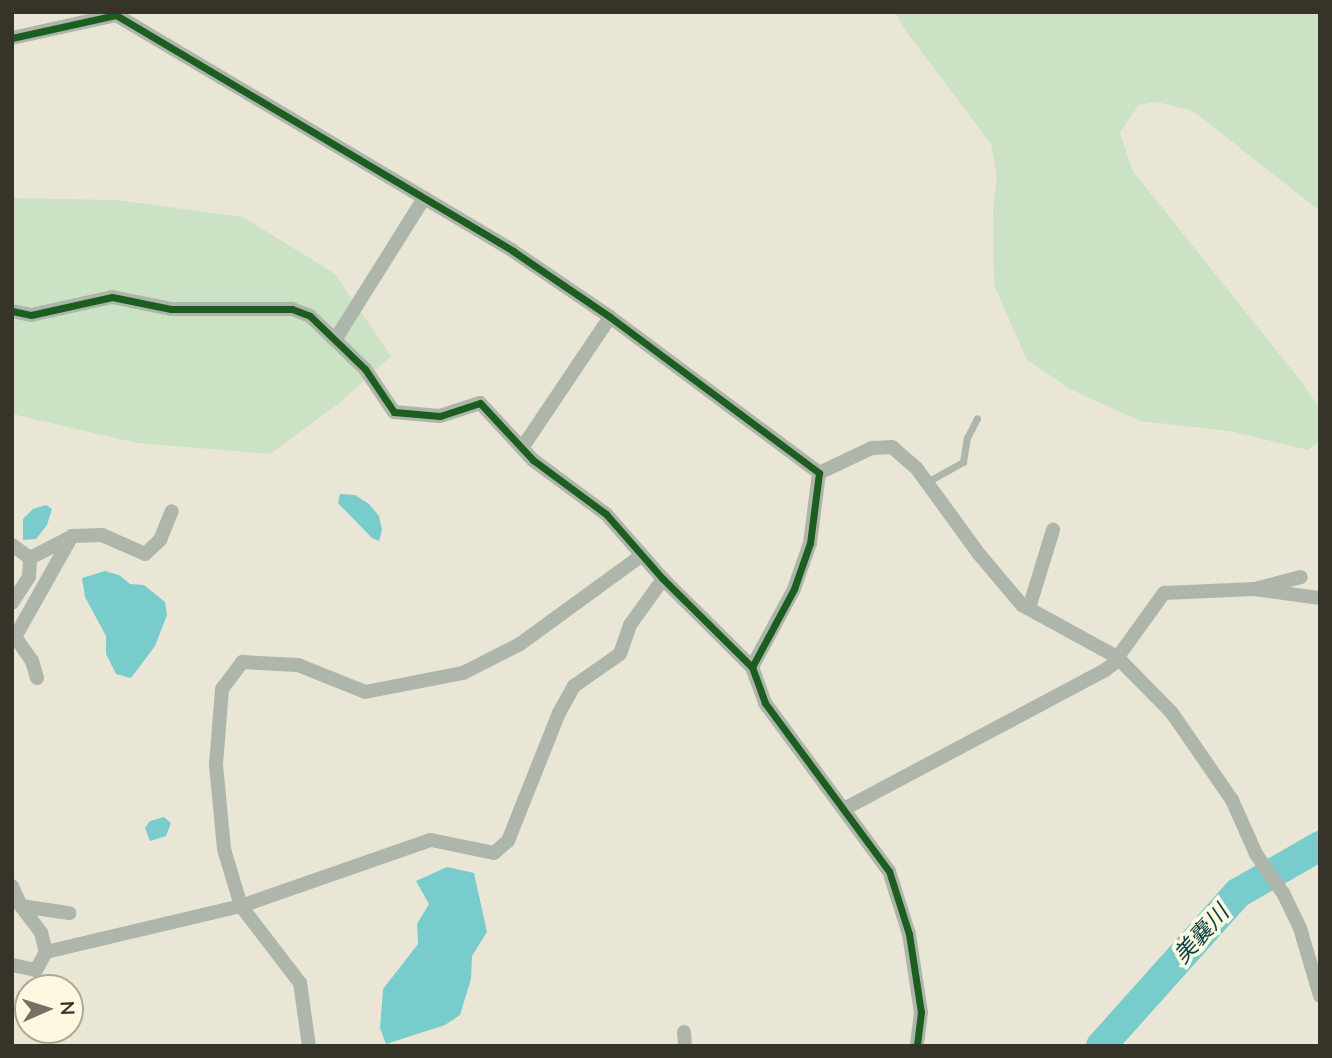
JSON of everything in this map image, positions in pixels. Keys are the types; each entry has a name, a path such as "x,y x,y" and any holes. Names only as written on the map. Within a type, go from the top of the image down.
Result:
{"street":[{"path":"12,38 123,14 513,251 610,317 819,472"},
{"path":"335,340 424,198"},
{"path":"12,312 31,315 112,297 171,309 292,309 310,316 365,369 394,412 440,416 480,404 533,460 606,514 663,579 752,667 765,703 889,871 909,934 921,1012 917,1046"},
{"path":"522,448 610,317"},
{"path":"819,472 872,448 892,447 927,482 979,554 1029,608 1117,657 1172,713 1232,800 1256,854 1283,893 1314,954 1320,996"},
{"path":"752,667 794,589 810,543 819,472"},
{"path":"30,558 72,536 102,535 145,554 160,540 172,511"},
{"path":"1029,608 1053,530"},
{"path":"37,678 32,661 14,636 72,536"},
{"path":"12,545 30,558"},
{"path":"309,1046 300,983 241,906 224,849 216,765 222,689 242,662 298,666 365,692 463,673 520,644 642,555"},
{"path":"12,603 29,577 30,558"},
{"path":"1254,589 1301,576"},
{"path":"46,952 241,906 431,840 494,853 508,841 559,713 574,686 620,654 630,625 663,579"},
{"path":"844,809 1105,670 1164,593 1254,589 1320,597"},
{"path":"12,886 21,906 41,933 46,952 36,970 12,965"},
{"path":"21,906 69,913"}],"lane":[{"path":"927,482 963,462 967,438 977,418"}],"green space":[{"path":"895,12 1320,12 1320,211 1193,111 1157,102 1139,105 1120,132 1132,170 1300,380 1320,409 1320,441 1308,450 1230,431 1140,421 1070,389 1027,360 994,285 993,211 997,175 991,144 905,30"},
{"path":"12,198 116,200 243,217 335,274 391,356 342,401 270,454 137,443 12,414"}],"water":[{"path":"340,494 355,495 369,504 379,516 382,530 379,541 372,538 338,503"},
{"path":"46,505 52,509 47,525 36,539 23,540 23,519 33,509"},
{"path":"105,571 119,575 130,584 144,585 165,602 167,615 155,646 131,678 116,674 106,654 106,636 85,597 82,578"},
{"path":"164,817 171,823 166,836 150,841 145,828 150,821"},
{"path":"447,867 474,873 487,932 472,956 471,979 460,1015 445,1025 386,1044 380,1028 383,989 418,944 417,924 429,904 416,881"}],"waterway":[{"name":"美嚢川","path":"1101,1046 1238,893 1320,846"}],"cycle path":[{"path":"12,38 116,15 513,251 610,317 819,473 810,543 794,589 752,667 765,703 889,871 909,934 921,1012 917,1046"},
{"path":"12,311 31,315 112,297 171,309 292,309 310,316 365,369 394,412 440,416 480,403 533,460 606,514 663,579 752,667"}]}
